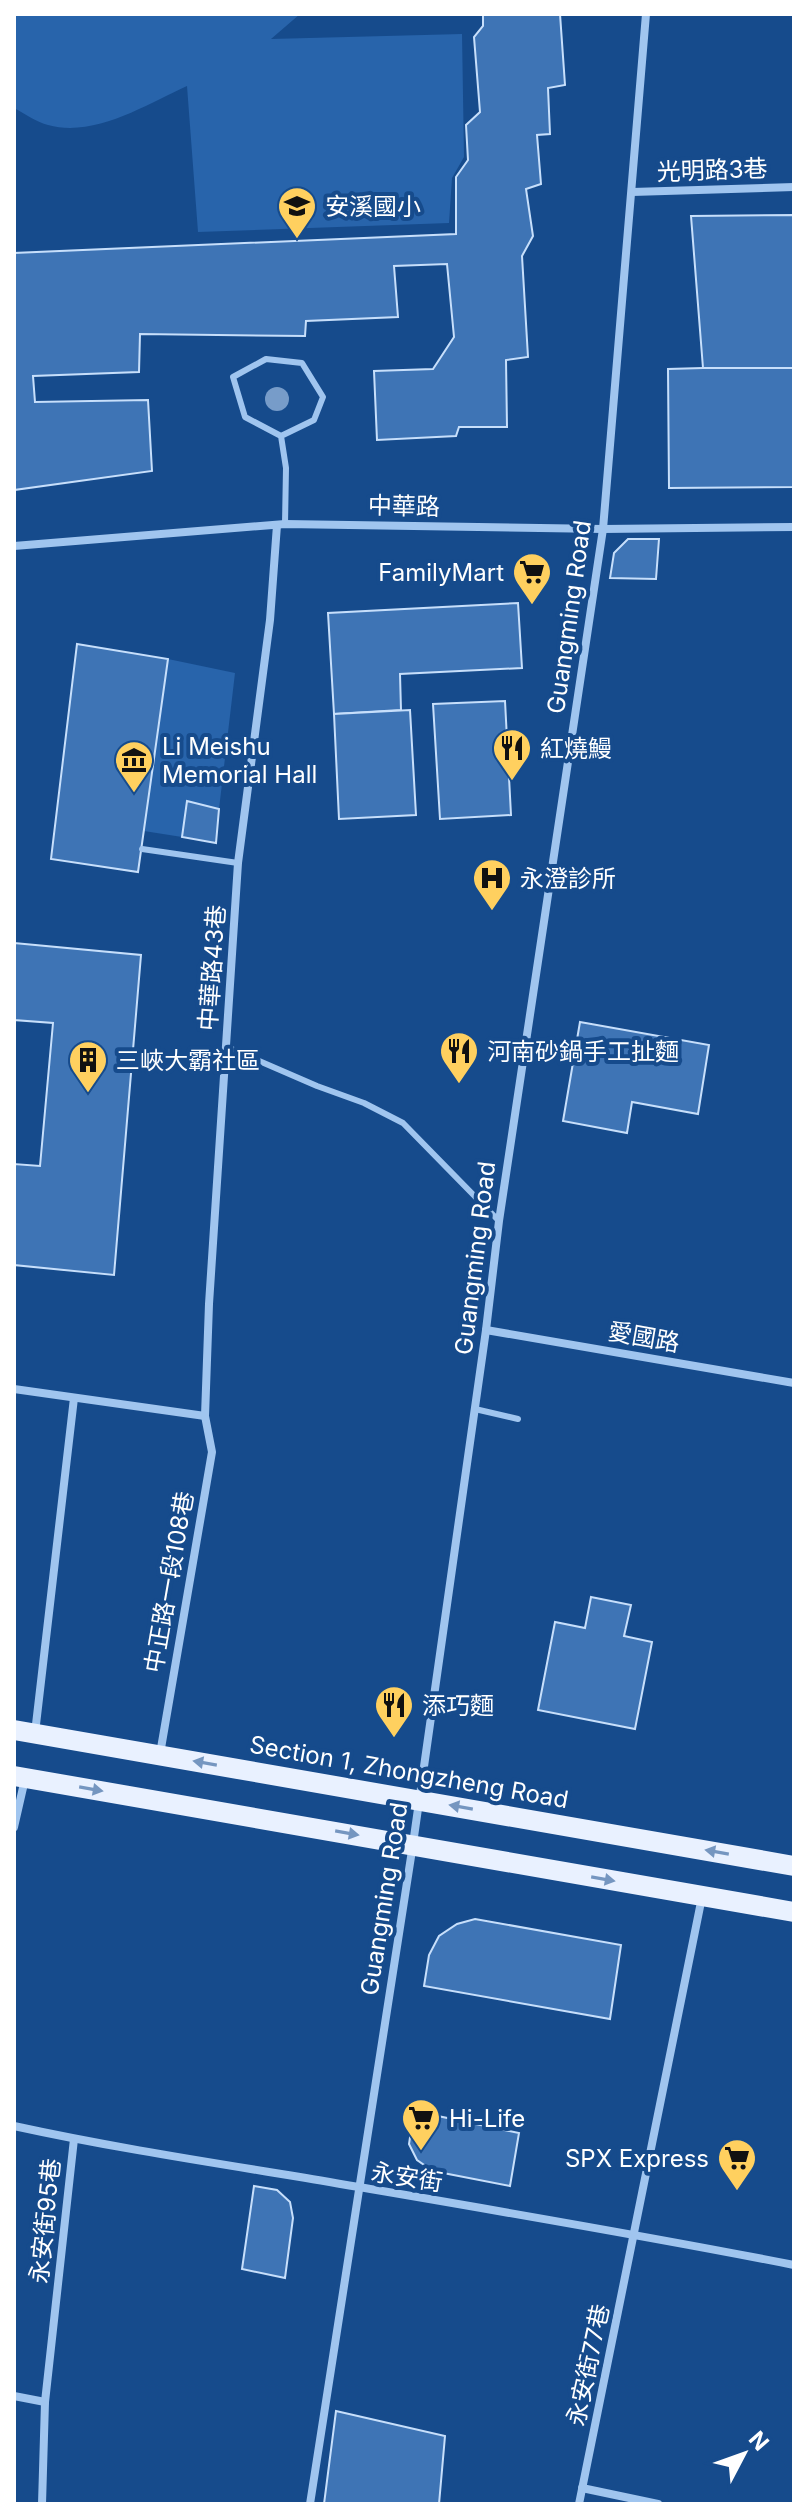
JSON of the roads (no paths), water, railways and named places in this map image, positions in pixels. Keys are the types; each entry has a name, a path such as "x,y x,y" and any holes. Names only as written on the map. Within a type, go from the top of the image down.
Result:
{"main road":[{"name":"Section 1, Zhongzheng Road","path":"24,1732 794,1866"},
{"path":"20,1777 794,1912"}],"street":[{"name":"Guangming Road","path":"310,2504 413,1844 499,1221 603,529 646,14"},
{"name":"光明路3巷","path":"632,192 794,187"},
{"name":"中華路","path":"14,546 281,524 603,529 794,527"},
{"name":"中華路43巷","path":"205,1416 209,1304 238,863 281,524"},
{"name":"愛國路","path":"486,1330 794,1383"},
{"path":"14,1389 205,1416"},
{"path":"24,1732 74,1398"},
{"name":"中正路一段108巷","path":"159,1755 212,1452 205,1416"},
{"path":"14,1827 20,1777"},
{"name":"永安街77巷","path":"579,2504 702,1897"},
{"name":"永安街","path":"14,2126 359,2189 636,2234 794,2265"},
{"name":"永安街95巷","path":"42,2504 45,2402 74,2139"},
{"path":"14,2396 45,2402"},
{"path":"582,2488 658,2504"}],"lane":[{"path":"266,359 302,363 323,397 314,420 281,436 245,417 233,377 266,359"},
{"path":"281,436 286,468 281,524"},
{"path":"142,849 238,863"},
{"path":"227,1047 364,1103 403,1123 499,1221"},
{"path":"475,1409 518,1419"}],"place":[{"name":"安溪國小","path":"297,240"},
{"name":"FamilyMart","path":"532,606"},
{"name":"紅燒鰻","path":"512,782"},
{"name":"Li Meishu Memorial Hall","path":"134,794"},
{"name":"永澄診所","path":"492,912"},
{"name":"河南砂鍋手工扯麵","path":"459,1085"},
{"name":"三峽大霸社區","path":"88,1094"},
{"name":"添巧麵","path":"394,1739"},
{"name":"Hi-Life","path":"421,2152"},
{"name":"SPX Express","path":"737,2192"}]}
